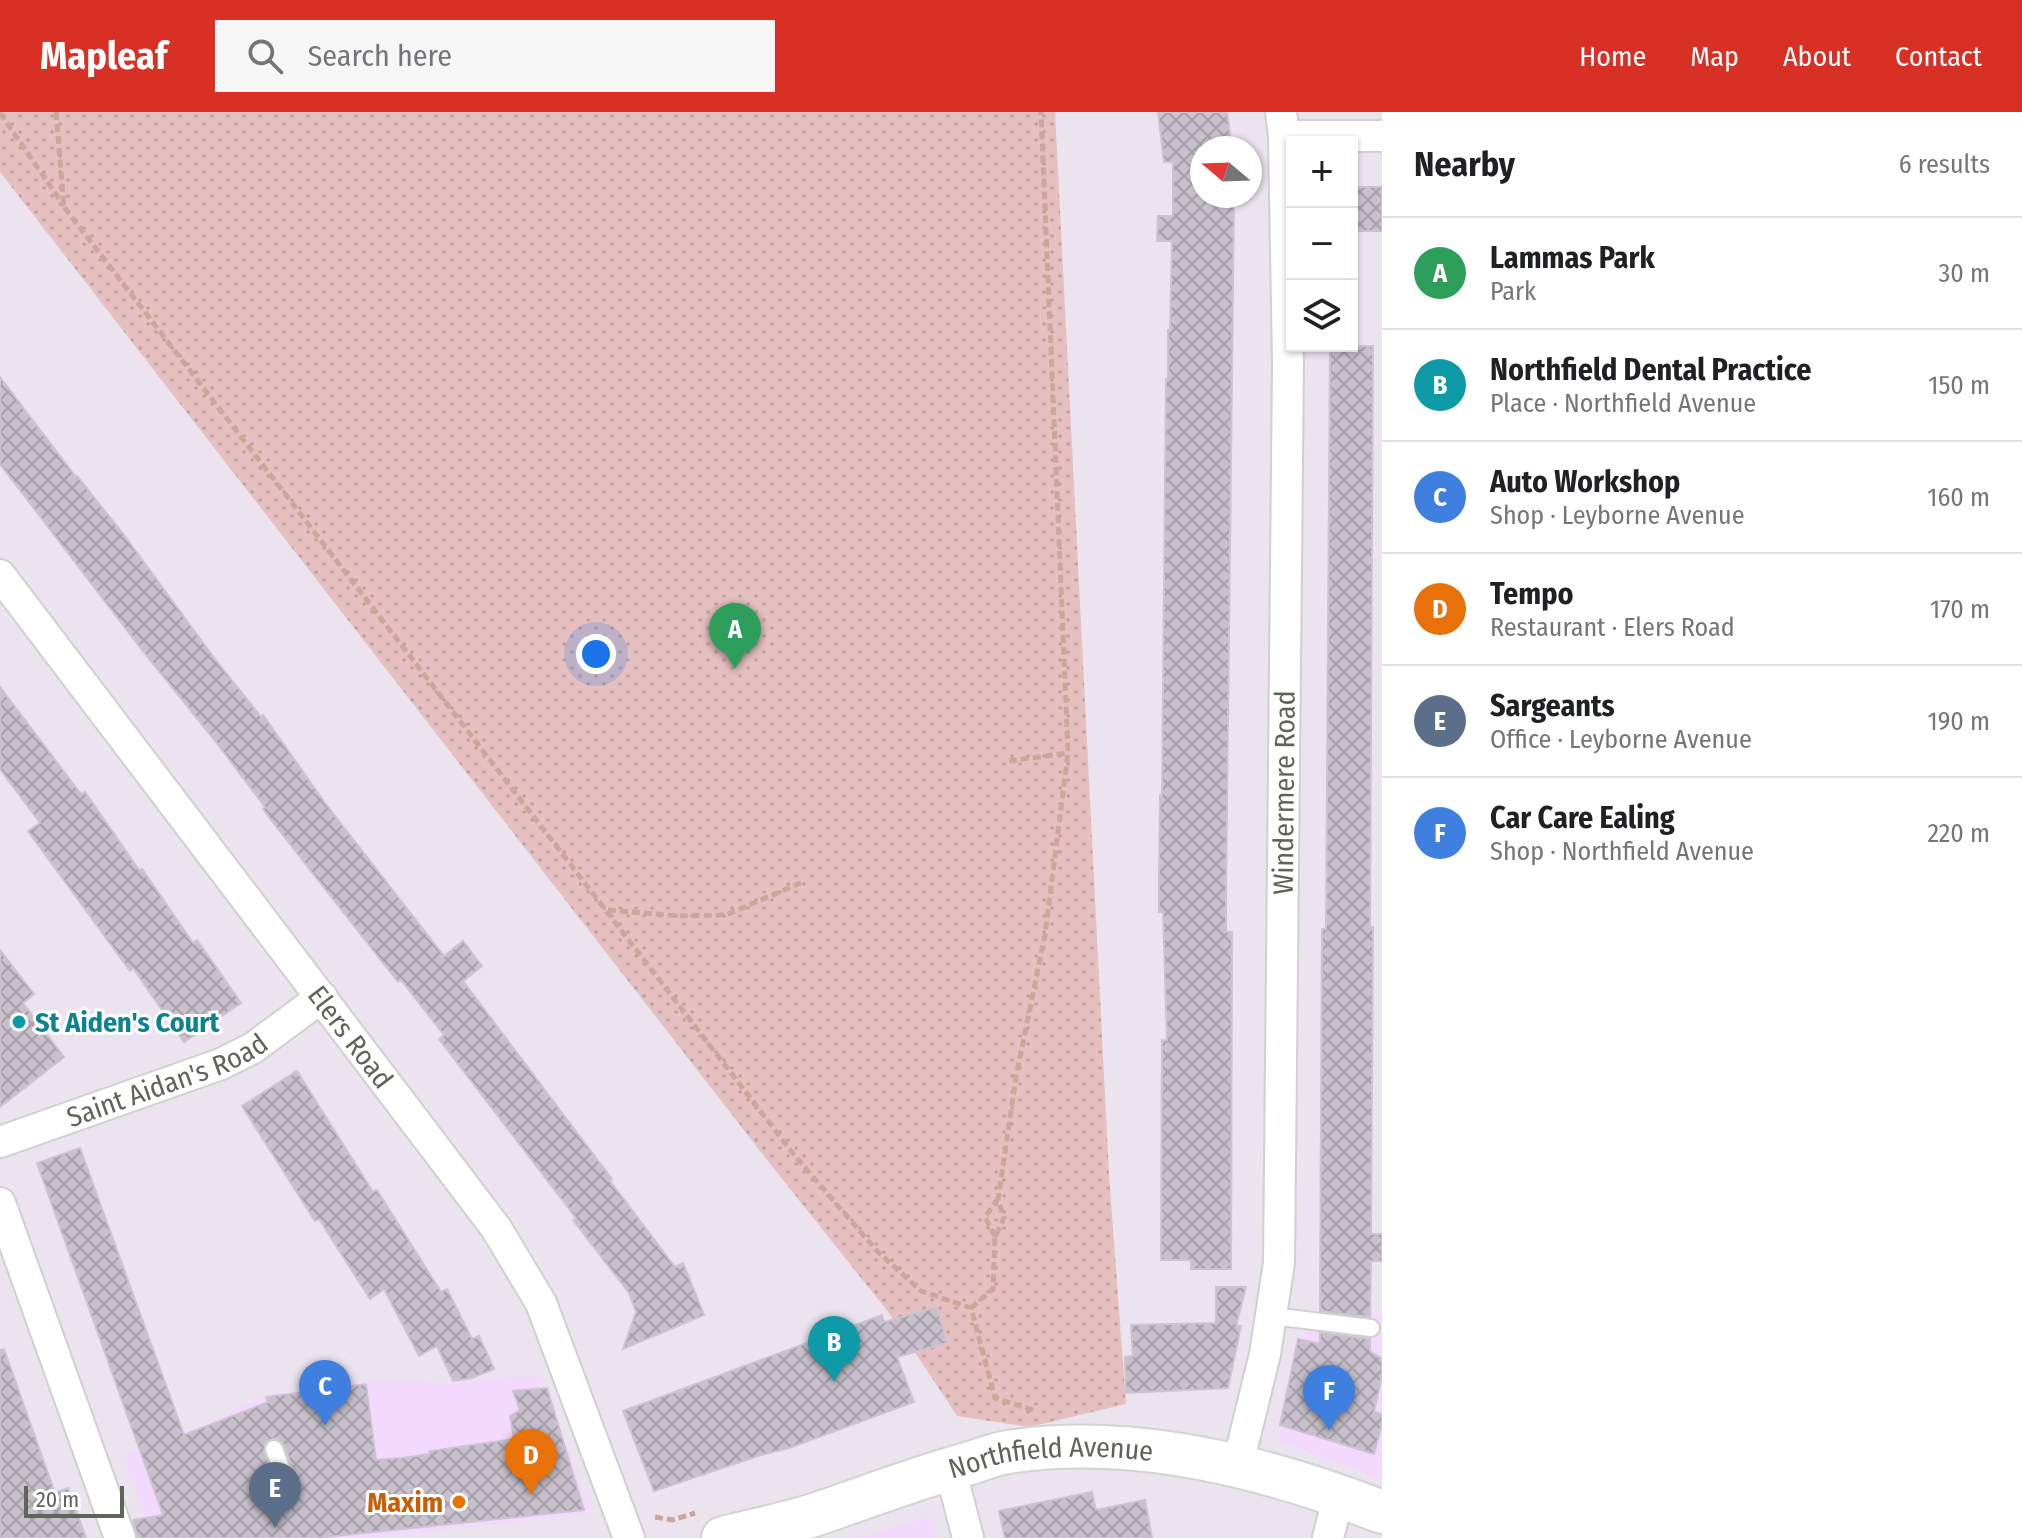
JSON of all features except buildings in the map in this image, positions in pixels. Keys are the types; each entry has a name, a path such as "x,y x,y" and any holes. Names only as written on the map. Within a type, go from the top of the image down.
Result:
{"main road":[{"name":"Northfield Avenue","path":"723,1538 814,1515 950,1468 1006,1453 1112,1446 1168,1453 1237,1468 1339,1495 1382,1512"}],"street":[{"path":"1282,124 1382,136"},
{"name":"Windermere Road","path":"1237,1468 1272,1316 1279,1263 1288,364 1282,124"},
{"name":"Elers Road","path":"0,575 496,1228 541,1303 629,1538"},
{"name":"Saint Aidan's Road","path":"0,1142 221,1064 253,1048 322,997"},
{"path":"0,1203 120,1538"},
{"path":"950,1468 968,1538"},
{"path":"1328,1538 1339,1495"}],"lane":[{"path":"1272,1316 1371,1328"},
{"path":"274,1449 289,1488"}],"path":[{"path":"56,112 64,207"},
{"path":"971,1308 993,1289 995,1237 1004,1218 998,1200 1016,1077 1045,935 1068,753 1041,112"},
{"path":"0,113 64,207 795,1156 877,1251 921,1291 971,1308"},
{"path":"1009,761 1068,753"},
{"path":"607,910 678,916 726,915 805,881"},
{"path":"995,1237 985,1217 998,1200"},
{"path":"971,1308 995,1398 1049,1415"}],"shaded area":[{"path":"0,112 1055,112 1109,1174 1126,1404 1029,1427 957,1416 889,1313 0,172"},
{"path":"1382,1314 1382,1479 1279,1441 1307,1315"},
{"path":"539,1375 592,1513 370,1538 152,1538 123,1454 205,1425 265,1396 368,1380 448,1383"},
{"path":"930,1517 934,1538 860,1538"}],"place":[{"name":"Lammas Park","path":"735,669"},
{"name":"St Aiden's Court","path":"19,1022"},
{"name":"Northfield Dental Practice","path":"834,1382"},
{"name":"Auto Workshop","path":"325,1426"},
{"name":"Car Care Ealing","path":"1329,1431"},
{"name":"Tempo","path":"531,1495"},
{"name":"Maxim","path":"459,1502"},
{"name":"Sargeants","path":"275,1528"}]}
